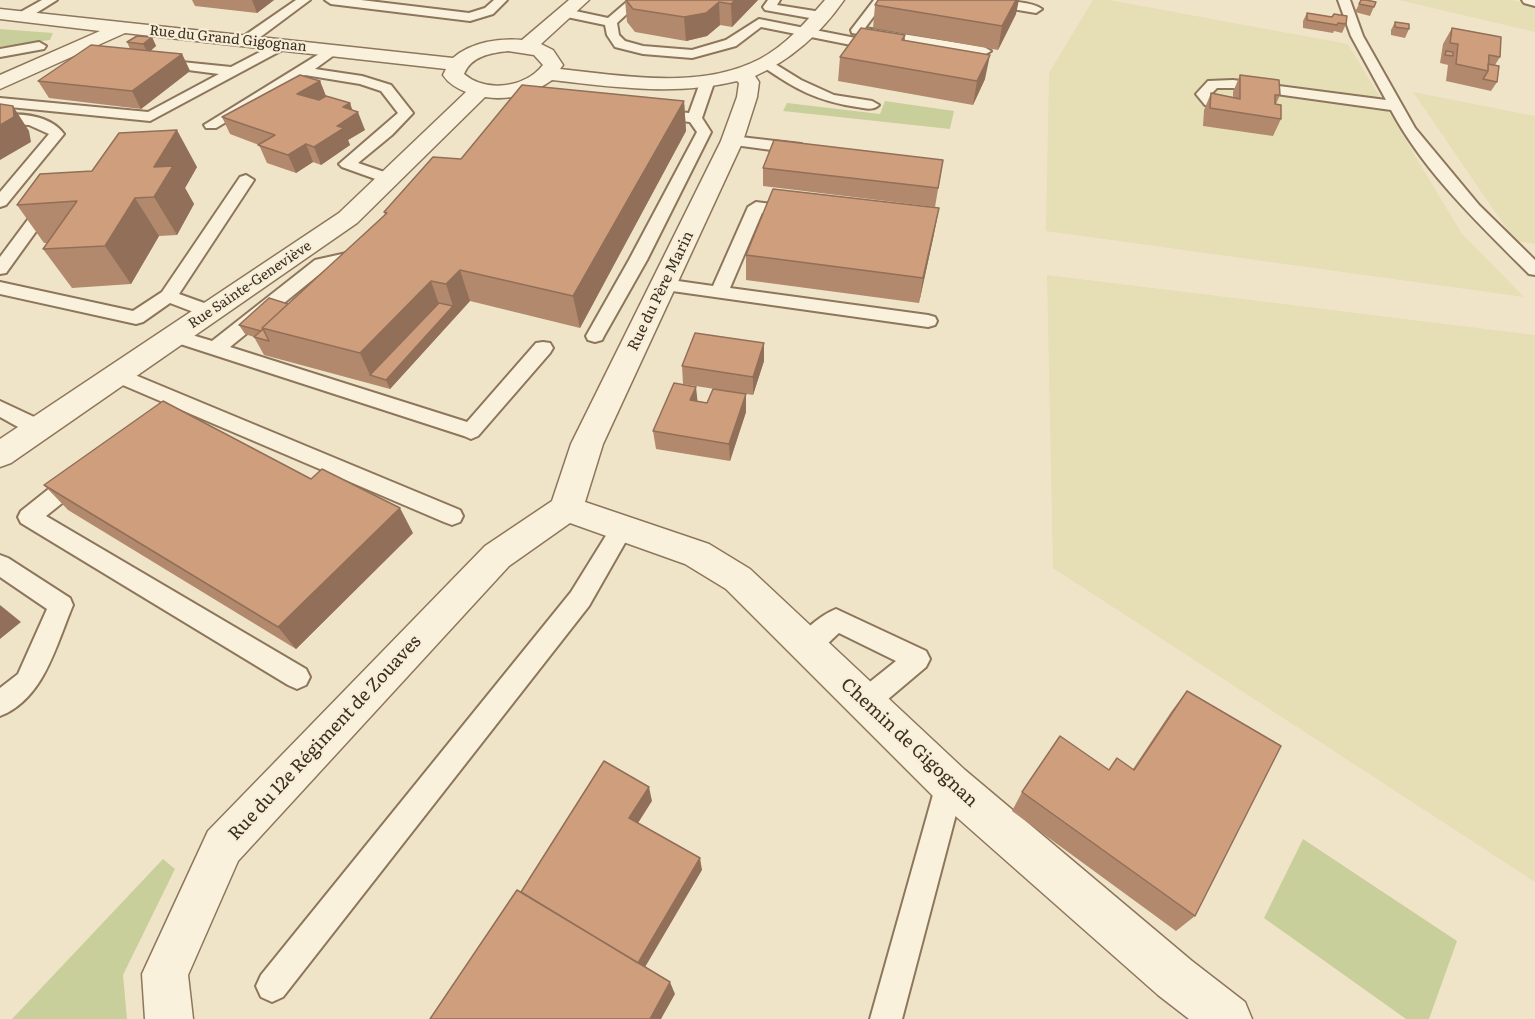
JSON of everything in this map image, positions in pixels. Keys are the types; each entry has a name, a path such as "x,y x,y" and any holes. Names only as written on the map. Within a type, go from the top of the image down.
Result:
{"street":[{"path":"527,46 580,0"},
{"path":"549,74 661,84 708,80 741,74 767,63 806,33 835,0"},
{"name":"Rue du Grand Gigognan","path":"6,16 456,64"},
{"path":"0,83 121,28"},
{"path":"508,45 527,46 542,50 550,57 553,65 549,74 537,82 499,92 479,90 461,84 453,75 456,64 468,55 487,48 508,45"},
{"name":"Rue du Père Marin","path":"566,509 587,444 732,141 747,97 749,82 741,74"},
{"name":"Rue Sainte-Geneviève","path":"0,455 348,218 479,90"},
{"name":"Chemin de Gigognan","path":"566,509 697,554 738,579 950,784 1175,978 1228,1019"},
{"name":"Rue du 12e Régiment de Zouaves","path":"169,1019 165,974 223,846 497,556 566,509"}],"lane":[{"path":"6,16 51,0"},
{"path":"246,41 304,0"},
{"path":"331,0 470,17 489,11 501,0"},
{"path":"611,22 636,0"},
{"path":"774,0 769,7 821,16"},
{"path":"880,0 857,30 984,51"},
{"path":"982,0 1036,9"},
{"path":"1344,0 1357,36 1409,130 1473,208 1535,270"},
{"path":"1528,0 1535,2"},
{"path":"566,13 611,22"},
{"path":"611,22 614,34 621,44 671,54 692,54 730,43 759,23 957,61"},
{"path":"0,102 150,117 280,45"},
{"path":"0,53 39,46"},
{"path":"211,125 303,71 332,50"},
{"path":"153,61 232,71"},
{"path":"767,63 796,83 831,99 872,105"},
{"path":"303,71 362,80 386,88 406,113 387,132 347,164 387,178"},
{"path":"694,118 708,80"},
{"path":"1210,102 1203,94 1213,84 1233,84 1395,106"},
{"path":"595,336 638,260 704,132 694,118 639,113"},
{"path":"0,119 10,118 48,124 57,134 0,202"},
{"path":"732,141 814,150"},
{"path":"0,288 136,318 168,297 246,180"},
{"path":"0,269 44,209 63,199"},
{"path":"719,293 756,207 815,215"},
{"path":"1515,250 1535,254"},
{"path":"214,349 321,264 360,255"},
{"path":"664,285 928,321"},
{"path":"168,297 211,312"},
{"path":"175,336 471,431 543,348"},
{"path":"118,375 452,516"},
{"path":"158,416 176,401"},
{"path":"0,408 40,428"},
{"path":"93,466 29,517 297,677"},
{"path":"272,986 580,599 623,527"},
{"path":"0,565 61,605 27,682 0,704"},
{"path":"807,646 836,620 917,659 865,702"},
{"path":"886,1019 950,784"}],"shaded area":[{"path":"1093,0 1109,0 1348,44 1462,234 1524,297 1046,231 1049,73"},
{"path":"1399,0 1512,0 1535,5 1535,32"},
{"path":"1413,92 1535,116 1535,244 1515,241"},
{"path":"1047,275 1535,335 1535,882 1053,568"}],"green space":[{"path":"0,29 53,33 50,40 0,47"},
{"path":"885,101 954,111 950,129 783,111 787,103 880,114"},
{"path":"1303,839 1457,941 1429,1019 1406,1019 1264,918"},
{"path":"163,859 175,869 123,975 127,1019 12,1019"}],"building":[{"path":"626,0 735,0 731,4 719,2 706,13 684,17 633,9"},
{"path":"878,0 1016,0 1002,26 875,5"},
{"path":"1361,0 1376,2 1374,7 1359,4"},
{"path":"1307,13 1332,17 1334,14 1347,16 1346,24 1338,23 1337,25 1307,20"},
{"path":"1395,22 1409,24 1409,29 1395,27"},
{"path":"861,28 905,35 902,40 990,55 977,81 840,57"},
{"path":"1452,28 1501,37 1500,57 1489,55 1488,71 1456,64 1458,44 1450,43"},
{"path":"137,36 152,37 143,44 127,42"},
{"path":"91,45 182,54 132,91 38,81"},
{"path":"1446,51 1453,52 1453,56 1445,55"},
{"path":"1488,64 1499,66 1497,82 1483,79 1488,71"},
{"path":"300,75 320,81 297,94 319,100 326,96 350,103 343,107 358,112 337,126 344,128 314,147 306,144 288,155 258,145 275,135 222,117"},
{"path":"1240,75 1279,80 1280,95 1275,95 1275,104 1281,105 1281,119 1210,108 1211,93 1240,99"},
{"path":"522,85 684,101 573,296 460,270 446,284 431,281 360,353 262,328 387,213 384,212 433,157 461,159"},
{"path":"0,104 13,106 14,117 0,125"},
{"path":"177,130 154,167 173,166 154,197 135,198 105,246 43,249 77,201 17,205 40,174 92,171 119,133"},
{"path":"774,140 943,160 938,188 763,168"},
{"path":"773,189 939,208 923,278 746,255"},
{"path":"269,298 288,304 261,331 239,325"},
{"path":"439,303 453,306 386,380 370,375"},
{"path":"263,329 269,341 254,337"},
{"path":"695,333 764,343 753,377 682,366"},
{"path":"674,383 696,387 690,400 707,403 713,389 746,394 729,444 653,431"},
{"path":"163,401 311,479 322,469 400,508 278,627 44,485"},
{"path":"1187,691 1281,746 1195,916 1022,792 1060,736 1109,770 1117,758 1134,770"},
{"path":"604,761 649,787 629,818 700,858 638,963 521,892"},
{"path":"517,890 670,982 650,1019 430,1019"}]}
